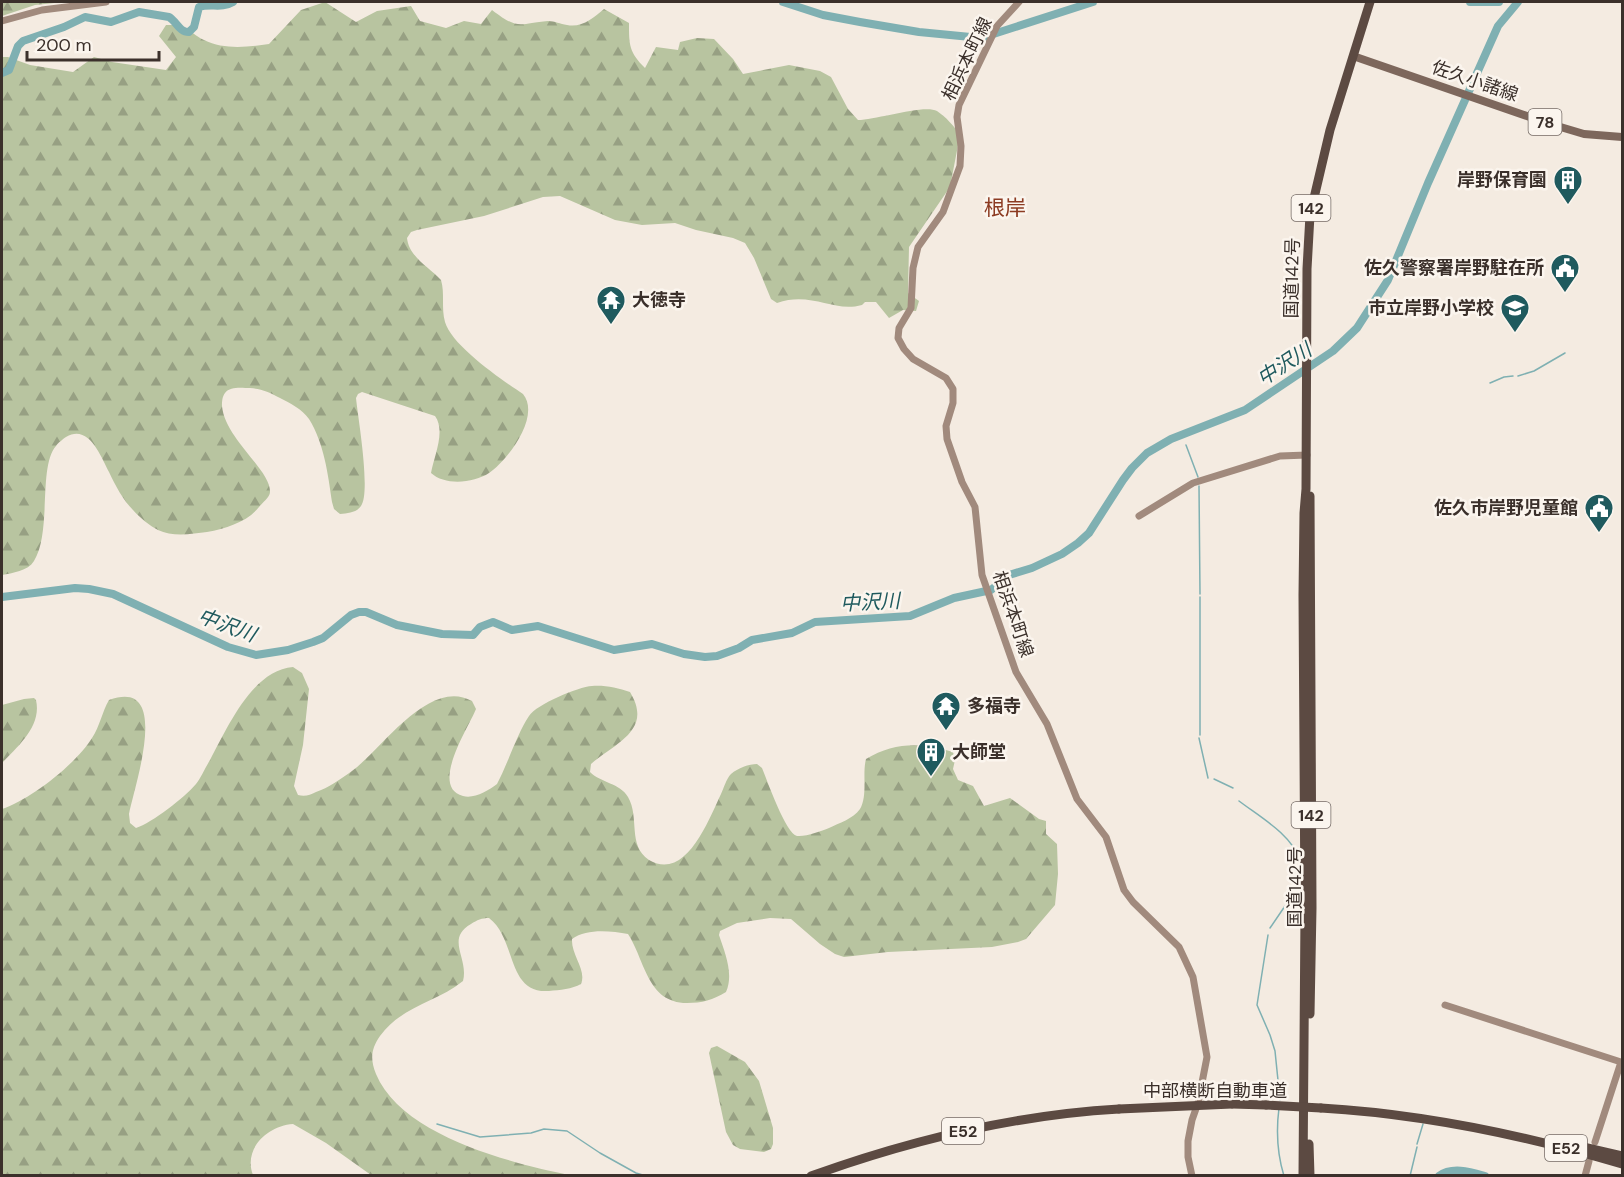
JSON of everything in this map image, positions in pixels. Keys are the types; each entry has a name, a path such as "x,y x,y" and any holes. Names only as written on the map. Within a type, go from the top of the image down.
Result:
{"highway":[{"name":"国道142号","path":"1308,1174 1303,595 1310,215 1330,130 1370,2"},
{"name":"中部横断自動車道","path":"811,1176 934,1137 1034,1118 1119,1109 1232,1104 1321,1108 1399,1115 1515,1136 1588,1157 1620,1162"},
{"path":"1515,1136 1620,1162"}],"main road":[{"path":"2,21 42,10 106,2"},
{"name":"相浜本町線","path":"1019,2 1002,20 993,35 959,105 957,117 961,153 959,171 943,212 918,247 913,268 911,308 899,328 898,335 904,349 913,359 946,378 953,389 953,404 946,426 946,439 962,482 975,507 981,565 1016,672 1047,724 1077,798 1106,837 1124,890 1132,902 1179,947 1193,977 1207,1058 1188,1141 1188,1157 1192,1176"},
{"name":"佐久小諸線","path":"1353,56 1547,123 1584,134 1623,137"},
{"path":"1139,516 1193,483 1280,456 1307,455"},
{"path":"1445,1005 1621,1062 1595,1142"},
{"path":"1584,1176 1588,1157"}],"green space":[{"path":"2,2 64,2 35,5 2,16"},
{"path":"325,2 356,22 377,11 411,6 420,21 446,28 464,21 481,24 492,10 508,21 518,24 553,21 572,26 587,22 604,9 629,23 631,48 645,68 656,47 678,50 680,42 697,38 714,39 733,59 743,74 789,65 820,71 831,77 848,109 858,120 922,109 937,111 960,135 950,187 909,247 908,293 919,301 916,311 903,310 889,318 876,302 865,302 862,305 851,307 801,299 777,303 771,299 754,258 745,243 675,223 642,225 615,220 560,196 543,197 484,216 417,230 411,232 407,238 409,245 415,256 441,280 444,317 450,331 467,352 523,394 527,403 528,414 520,437 497,467 483,476 468,481 444,480 437,477 431,473 439,436 435,416 362,392 356,398 364,471 364,498 357,510 340,514 334,509 325,459 314,428 306,415 292,404 265,391 233,388 227,391 223,398 225,418 239,442 263,474 270,492 249,517 222,529 207,532 176,534 158,530 135,513 126,502 102,458 88,438 81,434 74,434 59,442 51,455 42,534 34,561 24,569 2,575 2,57 30,65 73,72 94,57 166,70 176,57 159,36 166,25 183,27 204,40 220,45 244,47 269,44 301,10"},
{"path":"293,667 302,673 309,689 303,745 294,786 298,795 310,795 334,783 364,761 391,733 423,707 439,699 456,696 472,701 476,709 454,756 450,769 450,781 454,790 463,796 485,792 497,784 520,731 533,711 577,689 607,686 630,692 636,705 637,716 635,726 629,734 591,764 590,772 625,792 631,805 638,847 649,860 662,865 674,862 685,855 703,832 729,776 744,767 757,764 762,768 777,806 788,826 793,833 801,836 829,828 846,820 860,809 864,797 866,759 887,749 908,745 930,746 953,752 955,760 953,769 958,780 973,786 984,806 1010,798 1039,819 1046,821 1046,834 1057,844 1058,874 1055,905 1026,939 1018,942 992,947 888,952 844,957 820,944 791,919 770,918 737,923 720,931 719,935 729,971 726,992 703,1002 692,1003 674,1001 663,996 649,978 628,934 614,932 585,933 572,939 582,973 581,984 557,990 535,990 525,984 519,975 498,927 489,918 475,921 463,930 460,936 463,981 442,995 399,1017 389,1026 380,1036 373,1050 372,1059 376,1074 389,1095 408,1114 432,1130 489,1154 569,1175 371,1175 326,1143 293,1124 274,1129 260,1140 251,1156 253,1175 2,1175 2,809 26,798 64,770 92,738 109,700 128,697 140,704 145,718 142,760 129,814 130,823 136,828 143,825 168,809 196,784 242,703 253,690 265,678"},
{"path":"34,698 37,709 32,727 2,763 2,705"},
{"path":"717,1046 745,1062 759,1081 773,1128 771,1149 764,1152 740,1149 733,1145 726,1132 709,1053 711,1048"}],"waterway":[{"path":"2,73 9,70 18,46 23,41 85,17 111,22 139,12 169,17 180,29 189,32 194,27 199,7 233,2"},
{"path":"783,2 823,15 860,22 919,32 981,38 1093,2"},
{"path":"1470,2 1499,2"},
{"name":"中沢川","path":"2,597 75,588 113,594 228,647 256,655 288,650 313,642 323,638 351,615 366,612 397,625 442,634 473,635 480,627 493,622 512,630 538,626 614,650 652,644 684,654 705,657 717,656 739,648 752,640 792,633 815,622 910,616 954,598 991,590 1009,575 1032,568 1062,554 1078,543 1089,533 1132,468 1147,453 1171,439 1245,410 1333,351 1357,328 1388,280 1428,183 1498,26 1518,2"},
{"path":"1518,376 1534,371 1565,353"},
{"path":"1490,383 1513,376"},
{"path":"1186,445 1198,477"},
{"path":"1199,486 1200,594"},
{"path":"1200,597 1200,735"},
{"path":"1199,738 1208,778"},
{"path":"1214,779 1233,788"},
{"path":"1239,801 1282,834 1290,842 1300,860"},
{"path":"1289,902 1298,890 1300,865"},
{"path":"1270,928 1285,906"},
{"path":"1268,935 1257,1005 1275,1051 1280,1100"},
{"path":"1279,1108 1278,1142 1284,1176"},
{"path":"437,1124 480,1137 531,1133 544,1129 567,1131 600,1153 646,1176"},
{"path":"1417,1144 1423,1124"},
{"path":"1410,1176 1417,1147"},
{"path":"1439,1176 1450,1171 1485,1176"}],"place":[{"name":"岸野保育園","path":"1568,206"},
{"name":"佐久警察署岸野駐在所","path":"1565,294"},
{"name":"大徳寺","path":"611,326"},
{"name":"市立岸野小学校","path":"1515,334"},
{"name":"佐久市岸野児童館","path":"1599,534"},
{"name":"多福寺","path":"946,732"},
{"name":"大師堂","path":"931,778"}],"district":[{"name":"根岸","path":"1005,208"}]}
